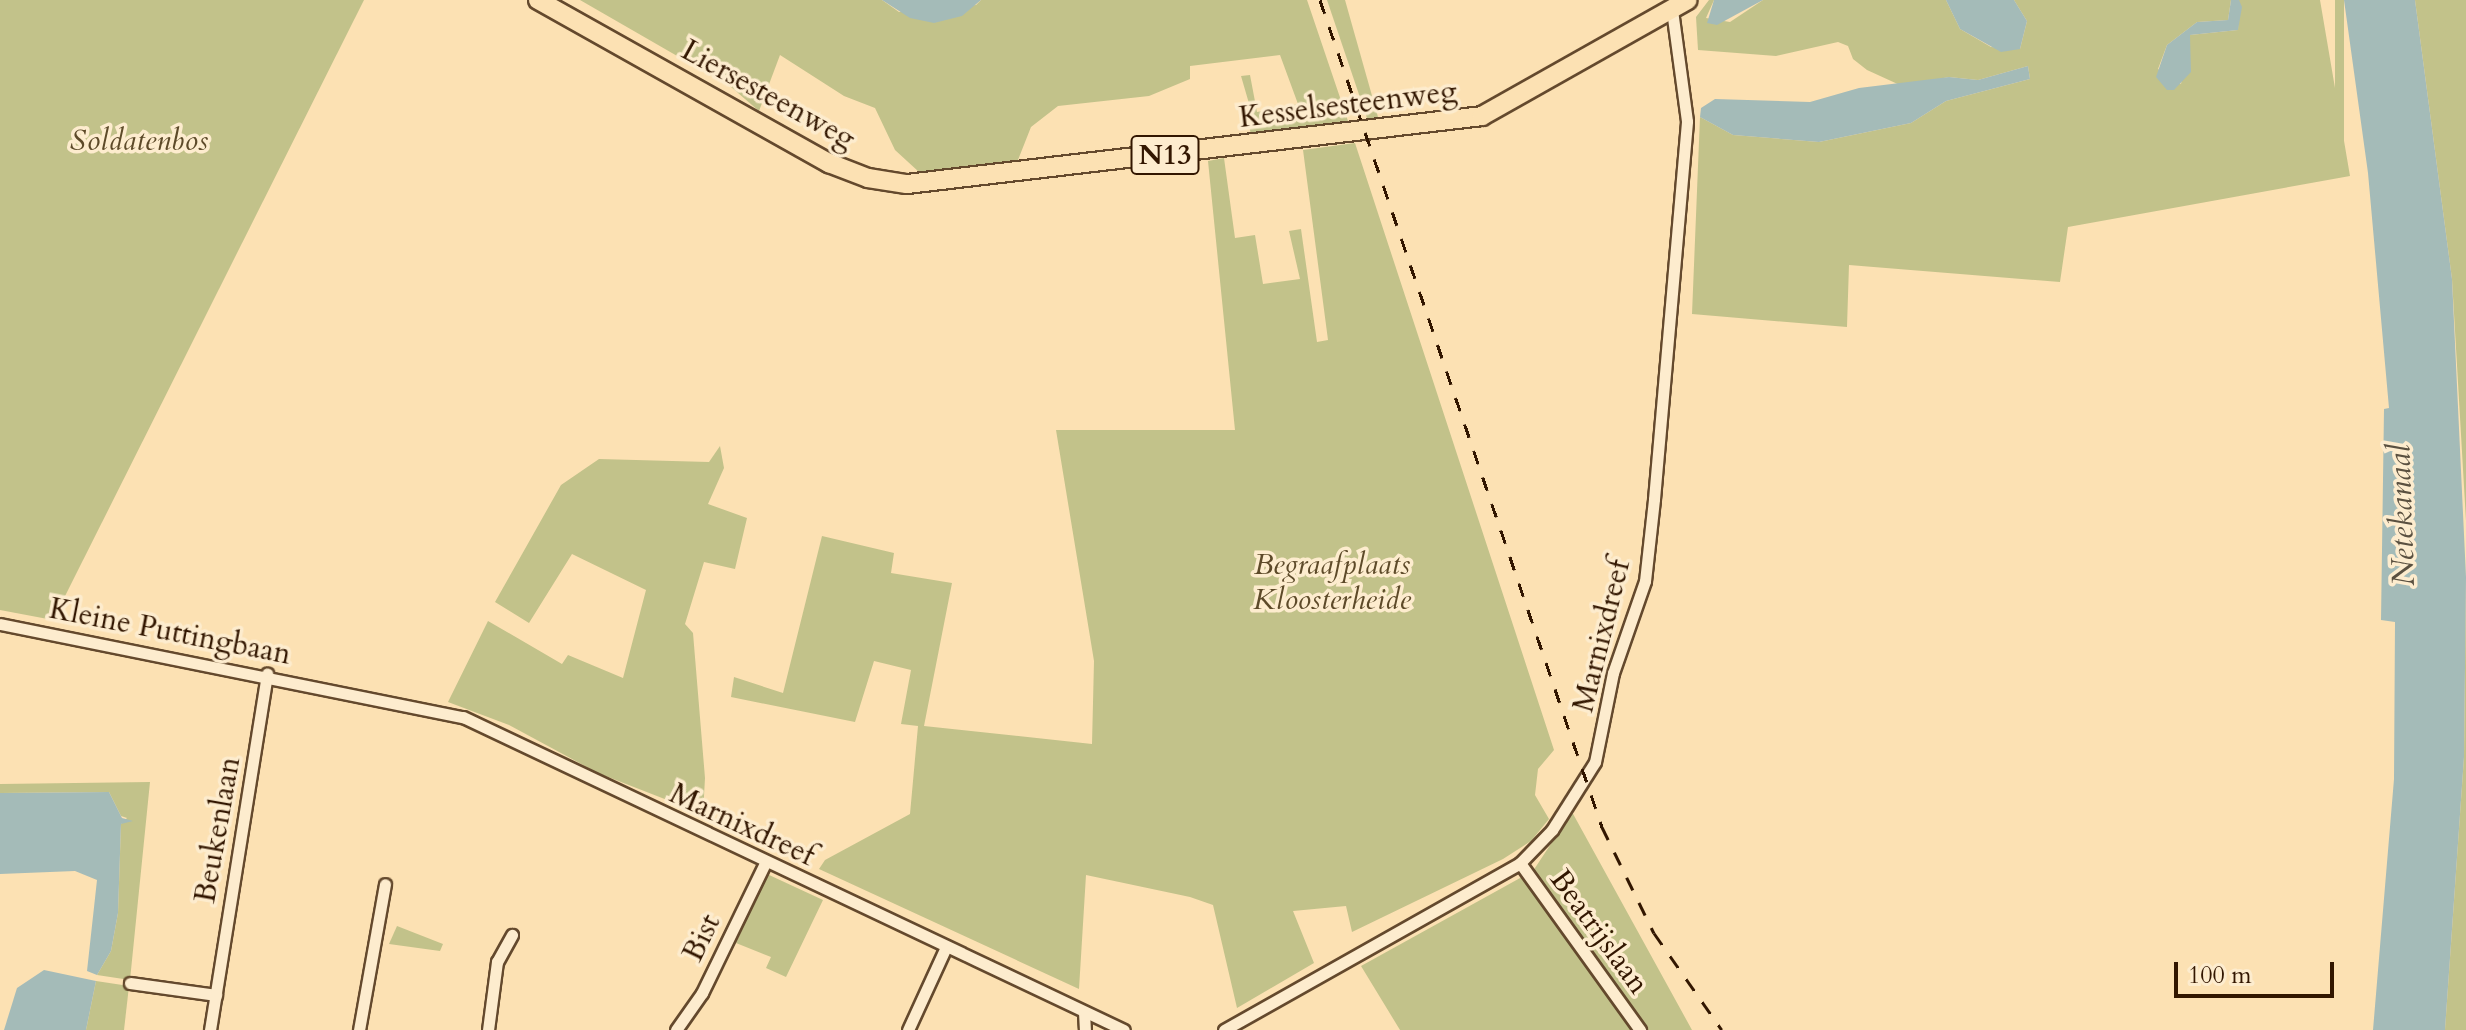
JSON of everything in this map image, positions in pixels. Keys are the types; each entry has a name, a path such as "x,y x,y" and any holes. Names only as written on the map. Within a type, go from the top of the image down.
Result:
{"main road":[{"name":"Liersesteenweg","path":"538,0 836,166 907,184 987,176"},
{"name":"Kesselsesteenweg","path":"987,176 1482,116 1680,5"}],"street":[{"name":"Marnixdreef","path":"1224,1030 1520,863 1552,830 1595,762 1613,673 1645,581 1687,121 1680,5"},
{"name":"Kleine Puttingbaan","path":"0,624 332,688"},
{"name":"Beukenlaan","path":"210,1030 267,674"},
{"name":"Marnixdreef","path":"332,688 477,722 765,863 1124,1030"},
{"name":"Bist","path":"676,1030 702,993 765,863"},
{"name":"Beatrijslaan","path":"1520,863 1640,1030"},
{"path":"359,1030 385,884"},
{"path":"488,1030 497,962 512,935"},
{"path":"908,1030 946,947"},
{"path":"130,983 216,995"},
{"path":"1084,1012 1085,1030"}],"green space":[{"name":"Soldatenbos","path":"0,0 364,0 53,620 0,610"},
{"path":"580,0 882,0 899,12 976,5 981,0 1307,0 1350,127 1252,140 1249,125 1255,124 1241,76 1250,75 1257,112 1298,104 1280,55 1190,66 1190,79 1149,96 1058,106 1031,127 1016,165 919,172 895,150 875,108 844,96 780,55 759,111 731,87"},
{"path":"1327,0 1345,0 1378,117 1369,124"},
{"path":"1709,0 1714,0 1706,18 1730,22 1763,0 1946,0 1960,29 1991,47 2020,49 2027,21 2014,0 2231,0 2228,20 2197,22 2167,45 2158,69 2181,84 2190,35 2238,30 2239,0 2320,0 2350,176 2068,227 2060,282 1849,265 1847,327 1692,314 1700,117 1733,135 1819,142 1911,123 1946,101 2030,79 2028,66 1978,80 1949,77 1902,86 1867,70 1853,59 1848,46 1838,42 1776,56 1698,50 1696,17"},
{"path":"2335,0 2344,0 2344,176 2335,176"},
{"path":"2415,0 2466,0 2466,521 2452,279"},
{"name":"Begraafplaats Kloosterheide","path":"1355,143 1554,750 1538,769 1535,795 1549,819 1531,841 1503,859 1352,932 1346,906 1293,911 1314,963 1237,1008 1213,905 1190,897 1086,875 1079,989 819,869 825,860 910,814 918,726 901,724 911,670 874,661 855,722 731,697 734,677 783,693 822,536 894,553 891,573 952,583 924,726 1092,744 1094,661 1056,430 1235,430 1208,161 1224,158 1235,238 1255,235 1263,284 1300,279 1289,231 1301,229 1317,342 1328,340 1303,150"},
{"path":"720,446 724,468 708,504 747,518 735,569 704,562 685,624 693,633 705,778 703,814 598,773 509,725 448,702 488,621 562,664 568,655 623,678 646,590 572,554 529,623 495,602 561,485 599,459 709,462"},
{"path":"2466,577 2466,1030 2445,1030 2464,757"},
{"path":"150,782 130,980 97,975 111,951 118,913 121,824 127,818 121,816 109,792 0,793 0,784"},
{"path":"1572,812 1692,1030 1400,1030 1361,966 1533,871"},
{"path":"767,874 823,900 786,977 766,968 771,957 736,943"},
{"path":"397,926 443,944 440,951 389,944"},
{"path":"96,981 129,986 124,1030 86,1030"}],"water":[{"path":"882,0 981,0 962,16 934,23 910,18"},
{"path":"1714,0 1763,0 1717,25 1707,23"},
{"path":"1946,0 2014,0 2027,21 2020,49 2001,52 1960,29"},
{"path":"2231,0 2239,0 2242,7 2238,30 2190,35 2191,72 2174,90 2167,90 2156,77 2167,45 2197,22 2228,20"},
{"name":"Netekanaal","path":"2344,0 2415,0 2452,279 2466,577 2464,757 2445,1030 2373,1030 2394,779 2395,622 2381,620 2384,409 2389,408 2368,173"},
{"path":"2028,66 2030,79 1946,101 1911,123 1819,142 1733,135 1700,117 1701,108 1715,99 1810,102 1859,88 1949,77 1978,80"},
{"path":"109,792 122,818 133,821 121,824 118,913 111,951 97,975 87,971 97,880 75,871 0,874 0,793"},
{"path":"44,970 96,981 86,1030 4,1030 17,988"}],"railway":[{"path":"1320,0 1602,827 1654,933 1722,1030"}]}
